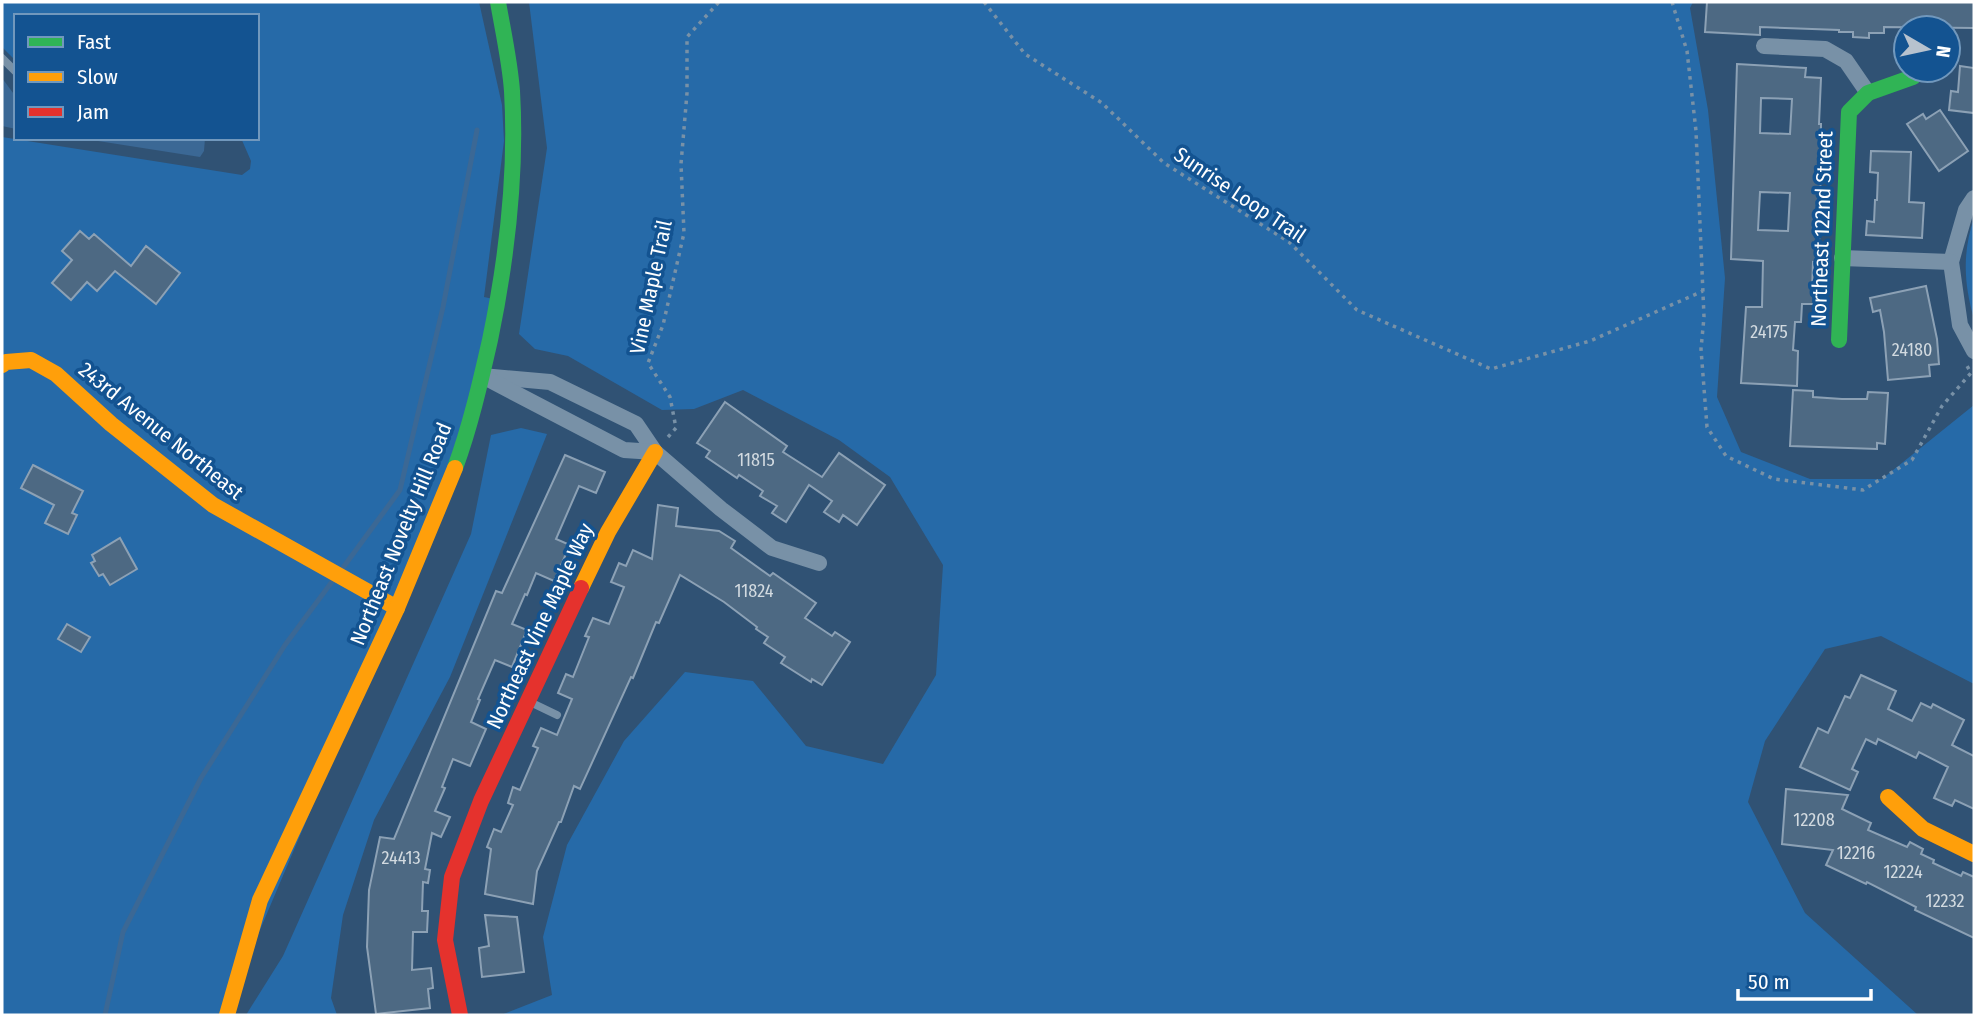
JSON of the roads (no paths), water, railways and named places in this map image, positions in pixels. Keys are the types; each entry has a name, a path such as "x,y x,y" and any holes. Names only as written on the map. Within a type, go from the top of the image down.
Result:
{"street":[{"name":"Northeast Novelty Hill Road","path":"227,1015 260,900 397,608 466,438 482,376 506,252 511,192 512,90 498,2"},
{"path":"1764,46 1825,49 1846,61 1868,93 1892,84"},
{"name":"Northeast 122nd Street","path":"1839,340 1849,112 1868,93"},
{"path":"1970,357 1960,325 1951,262 1966,210 1974,198"},
{"path":"1842,258 1951,262"},
{"name":"243rd Avenue Northeast","path":"4,363 31,360 56,374 111,424 213,505 397,608"},
{"path":"482,376 624,450 655,452"},
{"path":"482,376 550,382 636,424 655,452 721,509 772,548 818,563"},
{"name":"Northeast Vine Maple Way","path":"460,1015 444,940 452,877 481,801 608,532 655,452"},
{"path":"1888,797 1923,829 1974,854"}],"lane":[{"path":"528,700 557,715"}],"waterway":[{"path":"342,569 400,490 443,307 477,130"},
{"path":"105,1015 123,932 201,778 285,645 334,579"}]}
